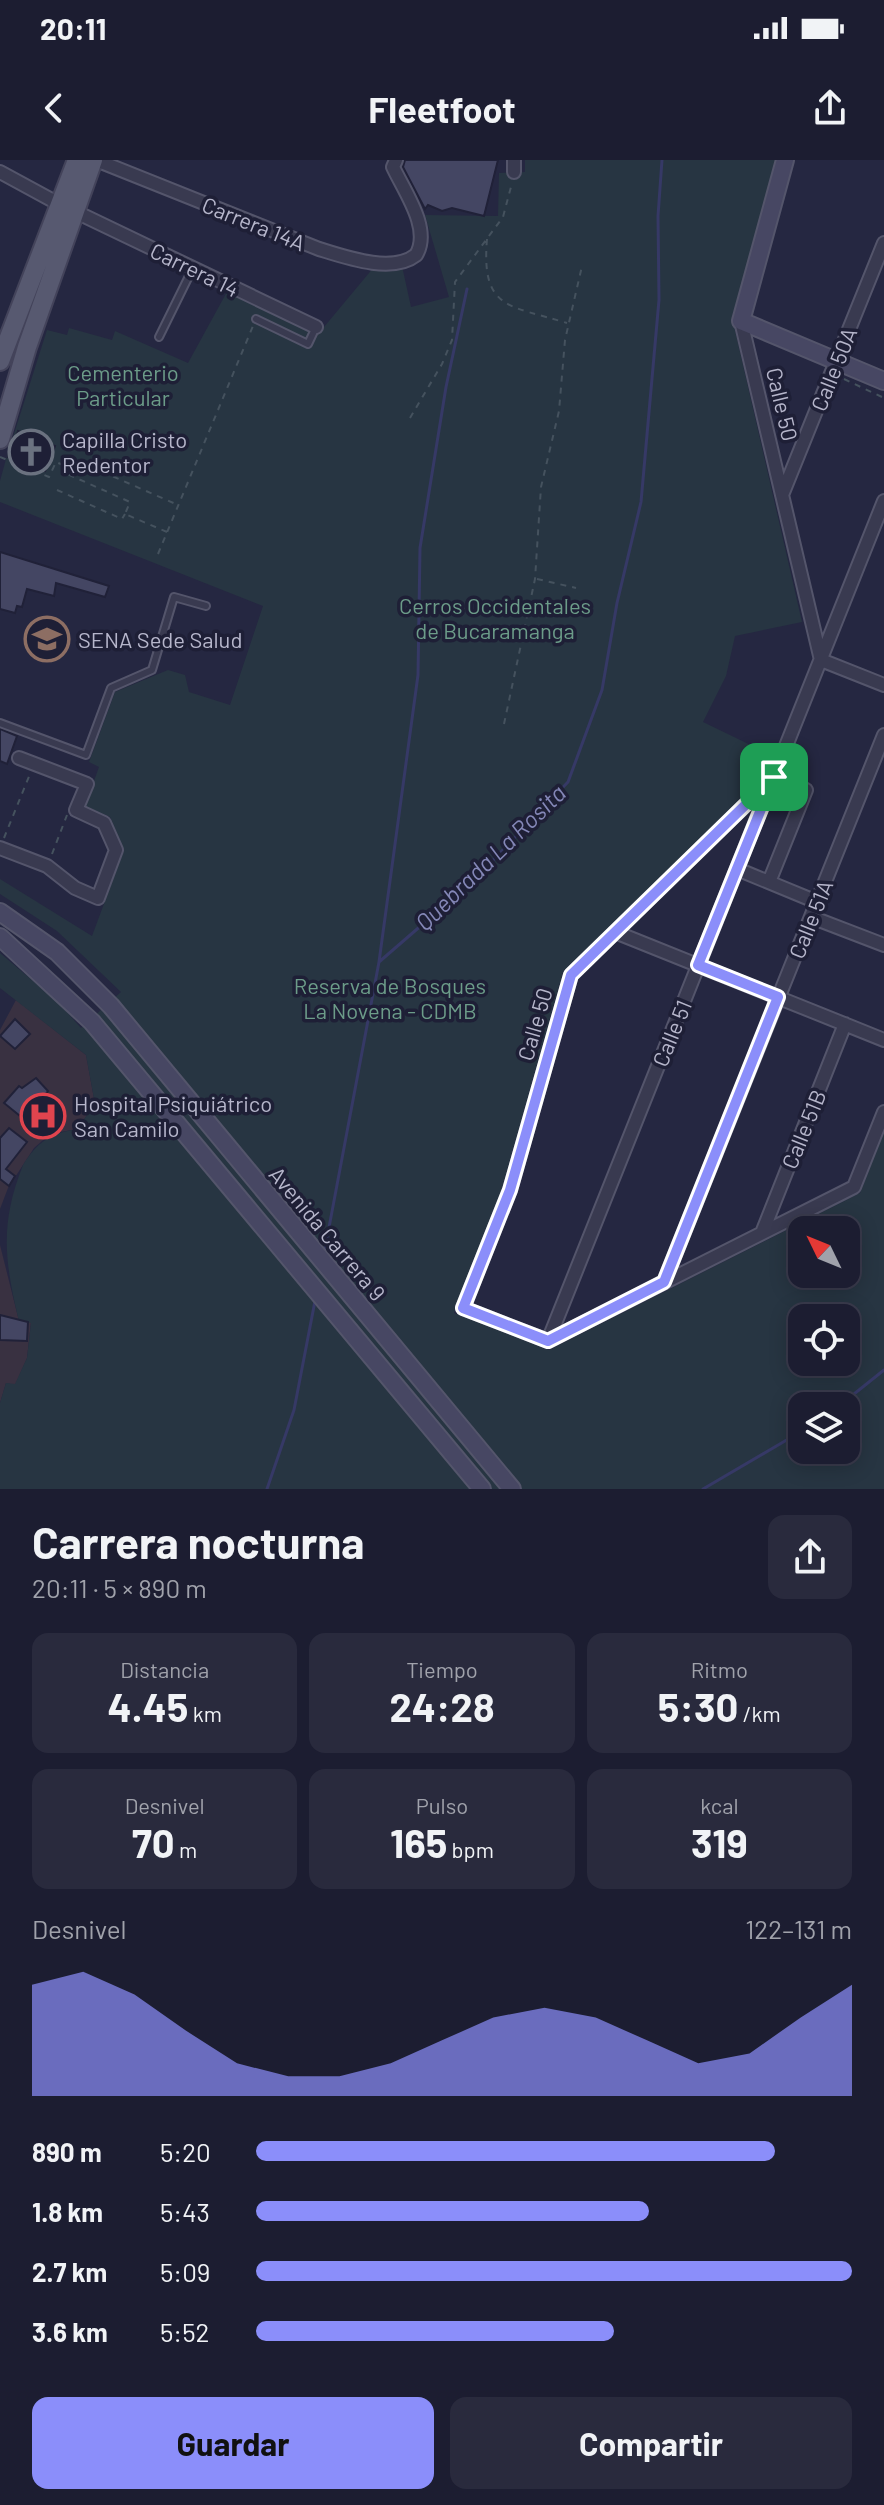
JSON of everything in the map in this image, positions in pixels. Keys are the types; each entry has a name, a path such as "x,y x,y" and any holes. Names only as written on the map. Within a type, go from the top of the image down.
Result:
{"main road":[{"path":"0,439 67,208 77,160"},
{"path":"0,361 4,337 94,160"},
{"name":"Calle 50","path":"741,321 785,160"},
{"path":"741,321 884,381"},
{"name":"Avenida Carrera 9","path":"0,912 57,952 111,1006 512,1489"},
{"name":"Avenida Carrera 9","path":"0,937 92,1022 482,1489"}],"street":[{"name":"Carrera 14A","path":"94,160 339,255 399,262 416,255 421,240 419,228 393,167 396,160"},
{"name":"Carrera 14","path":"0,172 67,208 316,327"},
{"name":"Calle 50A","path":"782,495 884,243"},
{"name":"Calle 50","path":"741,321 821,660"},
{"path":"4,337 27,347"},
{"name":"Calle 51","path":"548,1341 884,501"},
{"path":"821,660 884,685"},
{"name":"Calle 51A","path":"664,1282 884,735"},
{"path":"0,847 47,866 75,888 98,898 116,850 104,823 76,810 87,784 19,758"},
{"name":"Calle 50","path":"548,1341 463,1308 510,1190 571,975 774,777"},
{"path":"769,882 806,790 774,777"},
{"path":"737,869 817,902"},
{"path":"811,917 884,945"},
{"path":"615,932 884,1040"},
{"name":"Calle 51B","path":"762,1233 845,1024"},
{"path":"548,1341 854,1187 884,1112"}],"lane":[{"path":"159,337 193,268"},
{"path":"256,319 308,344 316,327"},
{"path":"0,723 86,755 111,688 152,670 174,597 206,606"}],"path":[{"path":"410,418 442,364 452,340 455,282 503,217 510,164"},
{"path":"487,238 484,271 492,294 509,305 569,323"},
{"path":"504,724 535,579 541,487 559,411 569,323 582,266"},
{"path":"158,554 256,319"},
{"path":"0,457 49,477 56,462 68,467"},
{"path":"57,490 122,519 125,514 130,502 65,473 71,458 178,505"},
{"path":"125,514 167,532"},
{"path":"535,579 576,588"},
{"path":"0,847 35,764"},
{"path":"47,866 68,814 76,810"}],"shaded area":[{"name":"Hospital Psiquiátrico San Camilo","path":"16,1000 86,1055 95,1104 77,1129 50,1134 34,1148 8,1188 0,1209 0,1030"},
{"path":"0,1245 19,1321 31,1322 27,1358 15,1385 6,1383 0,1403"}],"green space":[{"name":"Cerros Occidentales de Bucaramanga","path":"525,160 778,160 732,317 802,622 735,636 726,676 703,722 771,755 760,780 563,972 501,1192 454,1313 549,1350 788,1229 788,1288 860,1288 860,1216 814,1216 860,1193 884,1132 884,1489 0,1489 0,1403 6,1383 15,1384 27,1358 31,1323 19,1321 10,1279 7,1242 11,1205 23,1165 34,1150 52,1136 77,1129 95,1104 86,1055 0,988 0,953 58,1002 81,1028 121,992 57,931 0,894 0,879 92,936 124,850 110,817 85,806 99,767 89,762 115,692 168,670 185,675 189,692 230,705 263,606 0,502 0,481 6,459 47,330 67,335 69,328 112,340 115,331 188,363 228,290 319,333 374,267 402,266 411,307 449,297 425,215 498,216 499,173 525,172"}],"building":[{"path":"405,160 498,160 484,216 452,208 442,211 428,205 425,209 403,167"},
{"name":"Capilla Cristo Redentor","path":"18,431 55,446 45,471 8,457"},
{"path":"0,552 109,586 105,597 56,583 54,596 27,589 22,607 17,606 15,613 0,609"},
{"path":"0,729 17,736 7,764 0,761"},
{"path":"15,1019 30,1034 15,1049 0,1036"},
{"path":"36,1078 48,1091 25,1120 4,1103 19,1086 22,1088"},
{"path":"9,1128 27,1142 6,1169 15,1176 9,1186 0,1179 0,1138"},
{"path":"0,1315 28,1322 27,1341 0,1340"}],"waterway":[{"name":"Quebrada La Rosita","path":"324,1254 379,962 475,879 568,782 602,690 617,603 641,502 659,300 658,216 662,160"},
{"path":"379,962 418,675 420,548 446,387 467,289"},
{"name":"Quebrada La Rosita","path":"267,1489 294,1410 315,1301"},
{"path":"856,1392 884,1370"},
{"path":"703,1489 788,1439"}],"place":[{"name":"Capilla Cristo Redentor","path":"31,452"},
{"name":"SENA Sede Salud","path":"47,639"},
{"name":"Hospital Psiquiátrico San Camilo","path":"43,1116"}],"route":[{"path":"774,777 698,965 778,997 664,1282 548,1341 463,1308 510,1190 571,975 774,777"}],"park label":[{"name":"Cementerio Particular","path":"123,384"},
{"name":"Reserva de Bosques La Novena - CDMB","path":"390,998"}]}
